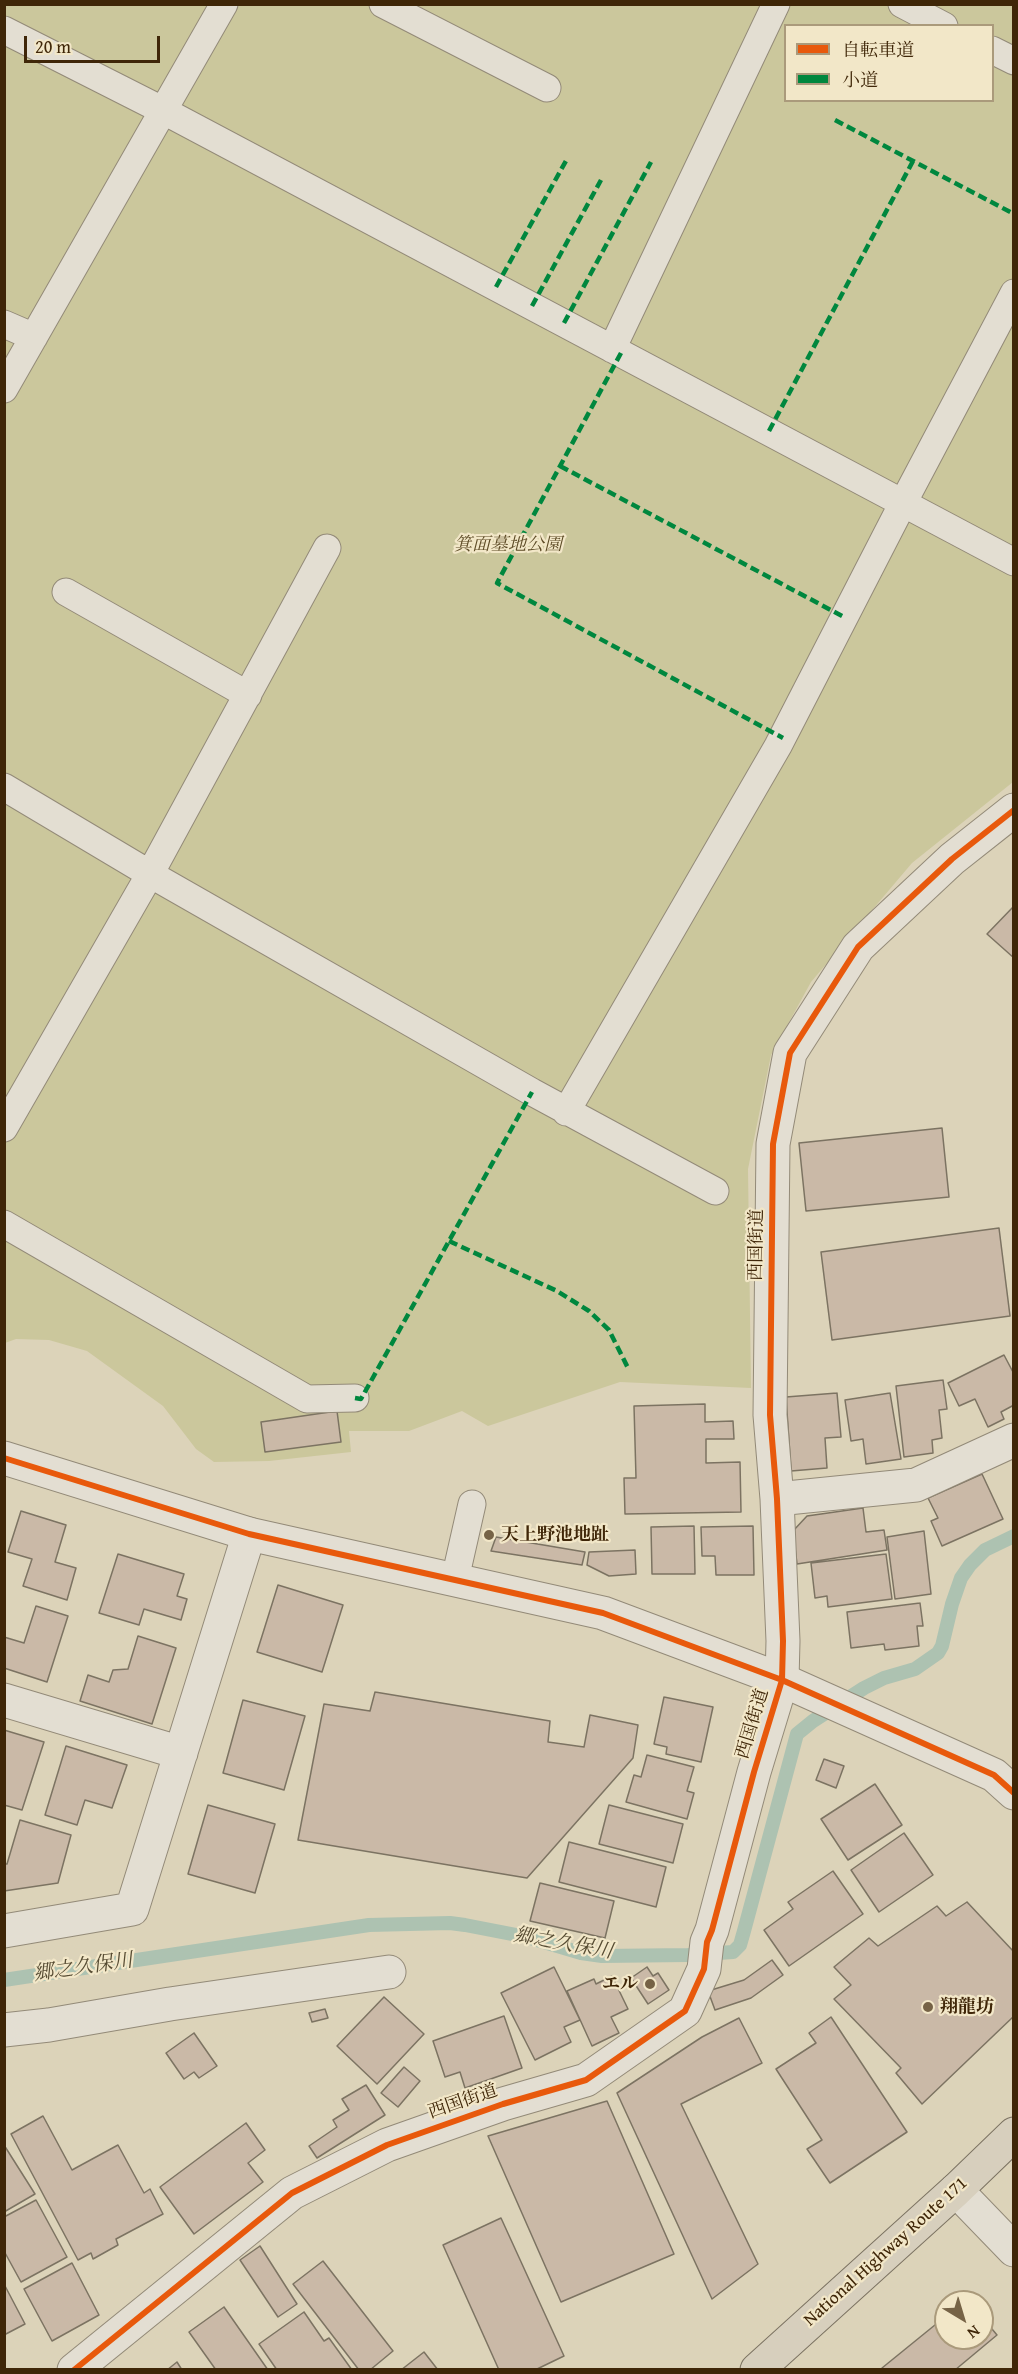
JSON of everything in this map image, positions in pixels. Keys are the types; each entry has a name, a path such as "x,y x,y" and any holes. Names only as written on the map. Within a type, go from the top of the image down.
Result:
{"highway":[{"name":"National Highway Route 171","path":"757,2370 956,2190 1014,2134"}],"street":[{"name":"西国街道","path":"74,2370 292,2193 387,2145 503,2104 586,2080 685,2011 706,1955 761,1775 782,1680 783,1641 777,1500 770,1415 773,1144 790,1053 858,947 952,859 1014,810"},
{"path":"777,1500 916,1485 1014,1440"},
{"path":"4,1458 249,1534 603,1613 782,1680 994,1775 1014,1793"},
{"path":"4,1931 132,1909 249,1534"},
{"path":"4,1700 181,1753"},
{"path":"4,2030 389,1972"},
{"path":"956,2190 1014,2250"}],"lane":[{"path":"4,389 224,4"},
{"path":"384,4 547,88"},
{"path":"612,349 776,4"},
{"path":"902,4 940,24"},
{"path":"4,30 164,111 1014,562"},
{"path":"994,50 1014,60"},
{"path":"566,1112 778,747 1014,293"},
{"path":"4,324 34,337"},
{"path":"4,1128 150,874 327,548"},
{"path":"66,592 248,695"},
{"path":"4,787 150,874 566,1112 715,1191"},
{"path":"4,1224 307,1399 355,1398"},
{"path":"455,1579 472,1504"}],"green space":[{"name":"箕面墓地公園","path":"5,5 1013,5 1013,782 912,863 811,982 771,1055 748,1169 751,1388 620,1382 488,1426 462,1411 409,1431 349,1431 351,1452 269,1461 214,1462 196,1449 163,1406 87,1351 49,1340 16,1339 5,1343"}],"building":[{"path":"1014,906 1014,958 987,934"},
{"path":"942,1128 949,1197 806,1211 799,1143"},
{"path":"999,1228 1010,1316 832,1340 821,1252"},
{"path":"1004,1355 1014,1374 1014,1405 1001,1412 1004,1419 988,1427 975,1399 959,1406 948,1383"},
{"path":"943,1380 947,1409 939,1410 942,1438 932,1440 933,1453 904,1457 896,1386"},
{"path":"837,1393 841,1437 825,1438 827,1468 791,1471 786,1397"},
{"path":"890,1393 901,1459 866,1464 863,1439 851,1441 845,1400"},
{"path":"705,1404 705,1422 733,1421 734,1439 706,1439 706,1463 740,1462 741,1512 625,1514 624,1478 636,1478 634,1406"},
{"path":"337,1411 341,1442 265,1452 261,1422"},
{"path":"982,1474 1003,1519 942,1546 931,1521 938,1518 928,1498"},
{"path":"863,1508 866,1532 884,1530 887,1550 797,1564 793,1531 807,1516"},
{"path":"21,1511 66,1525 55,1562 76,1568 67,1600 23,1586 32,1559 8,1552"},
{"path":"694,1526 695,1574 652,1574 651,1527"},
{"path":"753,1526 754,1575 716,1575 715,1556 702,1556 701,1527"},
{"path":"924,1531 931,1594 895,1599 887,1537"},
{"path":"496,1537 585,1552 582,1565 491,1551"},
{"path":"635,1550 636,1574 609,1576 587,1565 589,1552"},
{"path":"118,1554 184,1574 177,1596 187,1599 181,1620 144,1609 139,1625 99,1613"},
{"path":"886,1554 892,1599 828,1607 827,1596 815,1598 811,1563"},
{"path":"278,1585 343,1605 322,1672 257,1652"},
{"path":"920,1603 923,1626 917,1626 919,1646 885,1650 884,1644 851,1648 847,1612"},
{"path":"36,1606 68,1616 47,1682 4,1668 4,1637 24,1643"},
{"path":"138,1636 176,1648 152,1724 80,1701 88,1675 109,1682 113,1670 128,1669"},
{"path":"375,1692 550,1721 548,1742 584,1747 590,1715 638,1725 633,1758 527,1878 298,1840 324,1704 370,1711"},
{"path":"664,1697 713,1707 701,1762 666,1754 667,1747 654,1744"},
{"path":"243,1700 305,1716 284,1790 223,1773"},
{"path":"4,1730 44,1742 22,1810 4,1805"},
{"path":"66,1746 127,1765 112,1808 85,1800 77,1825 45,1815"},
{"path":"647,1755 694,1767 687,1791 694,1793 687,1819 626,1802 634,1775 641,1777"},
{"path":"824,1759 844,1766 836,1788 816,1780"},
{"path":"875,1784 902,1825 848,1860 821,1819"},
{"path":"208,1805 275,1824 255,1893 188,1874"},
{"path":"609,1805 683,1824 673,1863 599,1844"},
{"path":"20,1820 71,1835 58,1883 4,1891 4,1864 7,1864"},
{"path":"904,1833 933,1875 879,1912 851,1870"},
{"path":"569,1842 666,1867 656,1907 559,1882"},
{"path":"833,1871 863,1914 789,1966 764,1930 793,1909 788,1902"},
{"path":"540,1883 614,1901 605,1938 530,1921"},
{"name":"翔龍坊","path":"967,1902 1014,1952 1014,2016 922,2104 896,2073 901,2068 834,1999 851,1985 834,1967 869,1938 878,1946 937,1906 946,1916"},
{"path":"772,1960 783,1975 751,1998 715,2010 708,1991 744,1980"},
{"path":"554,1967 580,2020 564,2027 571,2042 535,2060 501,1993"},
{"name":"エル","path":"647,1967 653,1976 658,1973 669,1990 648,2004 631,1978"},
{"path":"612,1976 628,2009 611,2017 619,2033 592,2046 567,1991 594,1979 596,1984"},
{"path":"384,1997 424,2034 377,2084 337,2046"},
{"path":"325,2009 328,2018 312,2022 309,2013"},
{"path":"504,2016 522,2068 465,2088 460,2072 445,2077 433,2041"},
{"path":"831,2017 907,2132 830,2183 807,2149 822,2140 776,2069 816,2043 809,2033"},
{"path":"739,2018 762,2063 681,2104 758,2264 712,2299 617,2093 702,2037"},
{"path":"194,2033 217,2066 199,2078 194,2072 184,2079 166,2053"},
{"path":"404,2067 420,2081 398,2107 381,2093"},
{"path":"366,2085 385,2115 317,2158 309,2146 337,2127 333,2120 349,2110 342,2099"},
{"path":"607,2101 674,2254 561,2302 488,2136"},
{"path":"43,2116 72,2170 118,2145 144,2193 150,2189 163,2214 116,2239 118,2245 93,2259 91,2253 78,2260 11,2134"},
{"path":"246,2123 265,2150 248,2163 263,2182 194,2234 160,2187"},
{"path":"4,2145 35,2194 4,2212"},
{"path":"36,2200 67,2257 21,2282 4,2251 4,2217"},
{"path":"501,2218 564,2356 535,2370 499,2370 443,2245"},
{"path":"260,2246 297,2304 278,2317 240,2260"},
{"path":"323,2261 393,2351 370,2370 359,2370 293,2284"},
{"path":"72,2263 99,2315 52,2341 24,2289"},
{"path":"4,2284 25,2324 4,2335"},
{"path":"224,2307 268,2370 216,2370 189,2332"},
{"path":"304,2312 324,2341 329,2338 352,2370 277,2370 259,2344"},
{"path":"934,2326 934,2350 979,2350 955,2370 883,2370 882,2368"},
{"path":"424,2352 438,2370 401,2370"},
{"path":"177,2362 182,2370 167,2370"}],"waterway":[{"name":"郷之久保川","path":"4,1980 369,1925 450,1923 527,1937 581,1953 602,1956 733,1952 740,1945 797,1734 864,1688 884,1678 915,1669 938,1653 961,1578 985,1550 1014,1536"}],"marked path":[{"path":"835,120 1014,214"},
{"path":"496,287 567,159"},
{"path":"769,431 913,161"},
{"path":"564,323 651,162"},
{"path":"532,306 601,180"},
{"path":"621,353 497,583 783,738"},
{"path":"560,466 844,617"},
{"path":"355,1398 361,1399 532,1092"},
{"path":"449,1241 557,1291 589,1311 609,1330 629,1370"}],"cycle path":[{"path":"74,2370 292,2193 387,2145 503,2104 586,2080 685,2011 704,1969 707,1942 782,1680 783,1641 777,1499 770,1415 773,1144 790,1053 858,947 952,859 1014,810"},
{"path":"4,1458 249,1534 603,1613 782,1680 994,1775 1014,1793"}],"place":[{"name":"天上野池地趾","path":"489,1535"},
{"name":"エル","path":"650,1984"},
{"name":"翔龍坊","path":"928,2007"}]}
